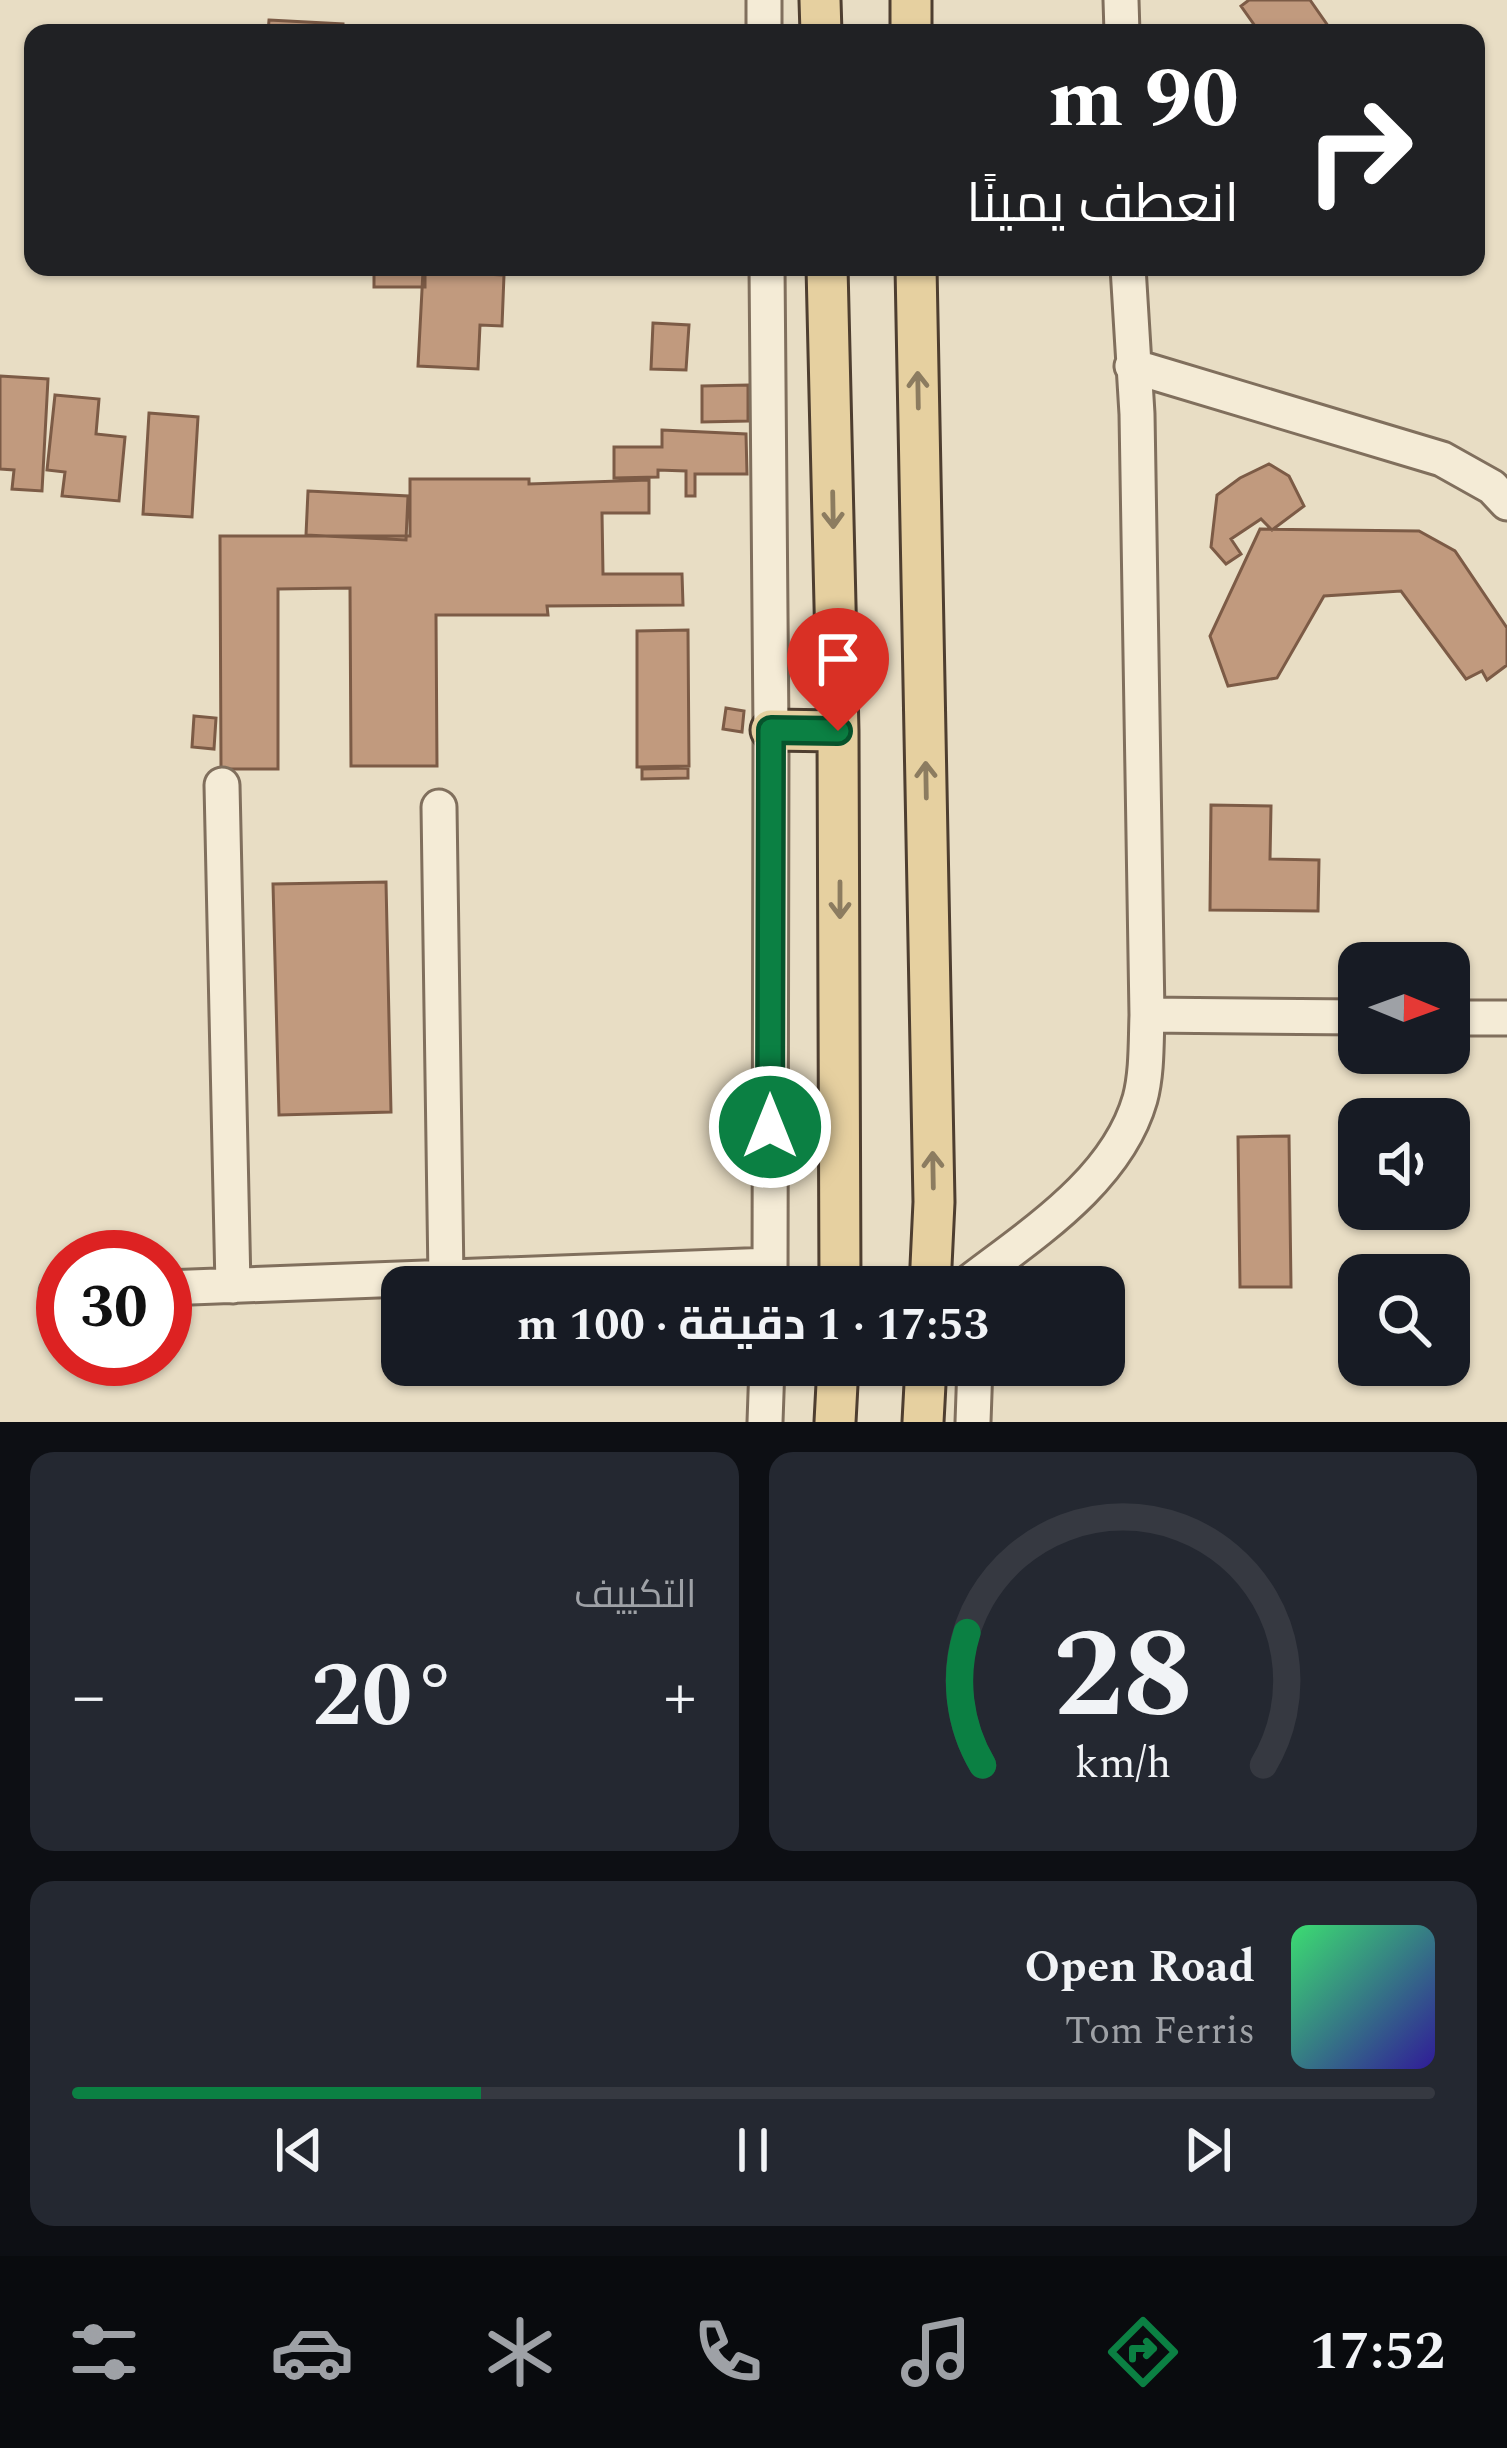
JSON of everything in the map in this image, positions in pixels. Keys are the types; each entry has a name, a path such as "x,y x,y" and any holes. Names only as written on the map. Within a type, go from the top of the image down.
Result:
{"main road":[{"path":"826,276 838,731 840,1266"},
{"path":"916,276 934,1202 931,1266"},
{"path":"771,730 838,731"},
{"path":"835,1422 837,1386"},
{"path":"923,1422 925,1386"}],"street":[{"path":"767,276 770,1266"},
{"path":"992,1266 1090,1183 1125,1136 1140,1098 1147,1015 1137,437 1128,276"},
{"path":"1132,366 1442,459 1492,487 1507,503"},
{"path":"222,785 233,1286"},
{"path":"439,807 446,1266"},
{"path":"1147,1015 1338,1017"},
{"path":"1470,1018 1507,1018"},
{"path":"192,1287 381,1280"},
{"path":"765,1422 766,1386"},
{"path":"973,1422 974,1386"}],"building":[{"path":"1249,0 1310,0 1327,24 1254,24 1241,6"},
{"path":"269,20 343,24 269,24"},
{"path":"374,276 425,276 425,287 374,287"},
{"path":"423,276 504,276 502,326 480,325 478,369 418,366"},
{"path":"653,323 689,325 686,370 651,369"},
{"path":"0,376 48,379 42,491 12,489 14,470 0,469"},
{"path":"748,385 748,421 702,422 702,386"},
{"path":"55,395 99,399 96,434 125,437 119,501 62,496 65,472 47,470"},
{"path":"149,413 198,417 192,517 143,514"},
{"path":"662,430 746,434 747,474 695,474 695,496 686,496 686,471 658,470 658,477 614,478 614,447 662,447"},
{"path":"1269,464 1289,476 1304,506 1272,530 1261,519 1231,539 1241,554 1226,564 1211,547 1217,495"},
{"path":"410,479 529,479 529,484 649,480 649,513 602,513 603,574 682,574 683,605 547,606 548,615 436,615 437,766 351,766 350,588 278,589 278,769 221,769 220,536 410,536"},
{"path":"308,491 408,496 406,540 306,535"},
{"path":"1260,529 1419,531 1455,551 1507,628 1507,665 1487,680 1482,671 1466,679 1401,591 1324,596 1277,678 1228,686 1210,636"},
{"path":"688,630 689,766 637,767 637,631"},
{"path":"726,708 744,711 742,732 723,729"},
{"path":"194,716 216,718 214,749 192,747"},
{"path":"688,768 688,778 642,779 642,769"},
{"path":"1211,805 1271,806 1270,859 1319,860 1318,911 1210,910"},
{"path":"386,882 391,1112 279,1115 273,884"},
{"path":"1289,1136 1291,1287 1240,1287 1238,1137"}],"route":[{"path":"770,1127 771,730 838,731"}]}
